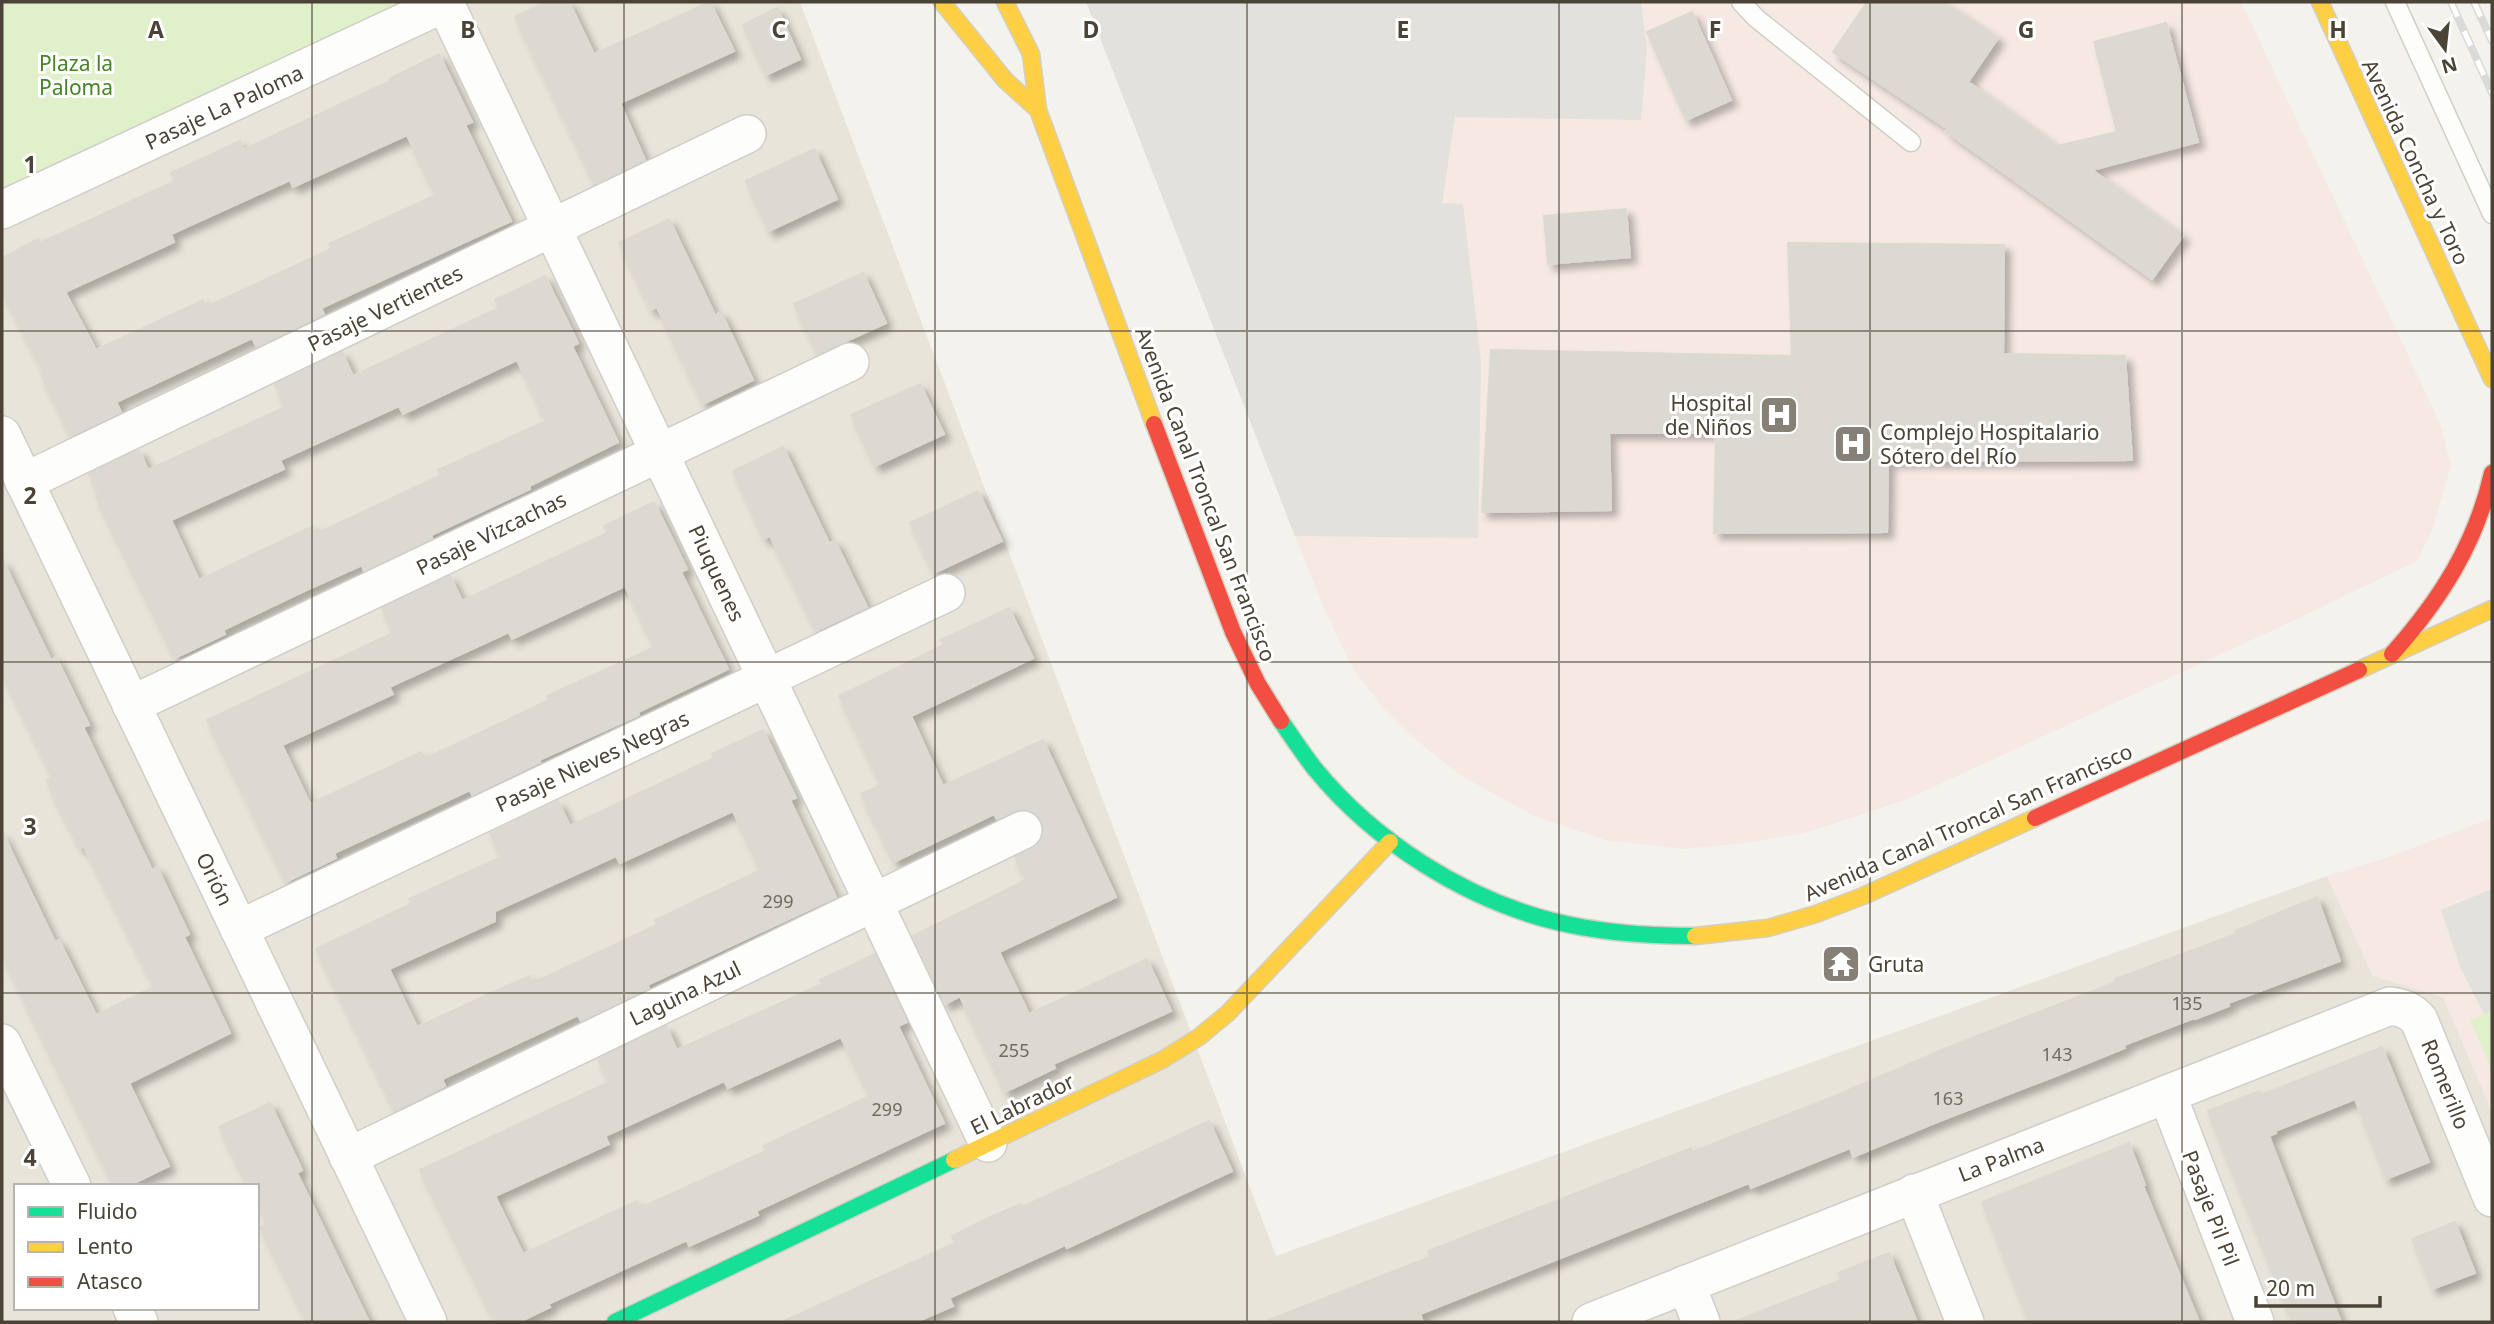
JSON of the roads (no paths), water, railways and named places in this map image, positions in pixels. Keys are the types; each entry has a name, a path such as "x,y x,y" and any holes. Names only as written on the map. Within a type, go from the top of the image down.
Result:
{"main road":[{"name":"Avenida Canal Troncal San Francisco","path":"942,2 1005,80 1038,110"},
{"name":"Avenida Canal Troncal San Francisco","path":"1005,2 1031,54 1038,110 1163,449 1247,663 1272,709 1303,754 1349,805 1390,842 1431,870 1475,893 1522,912 1574,927 1629,935 1676,937 1772,927 1818,914 1863,896 2492,609"},
{"name":"Avenida Concha y Toro","path":"2320,2 2492,379"},
{"path":"2392,654 2421,623 2458,570 2477,525 2492,474"},
{"name":"El Labrador","path":"615,1322 1162,1060 1199,1037 1228,1013 1390,842"}],"street":[{"name":"Pasaje La Paloma","path":"2,210 445,3"},
{"name":"Piuquenes","path":"445,3 988,1143"},
{"name":"Pasaje Vertientes","path":"24,482 747,134"},
{"name":"Pasaje Vizcachas","path":"131,705 850,362"},
{"name":"Orión","path":"2,435 428,1322"},
{"name":"Pasaje Nieves Negras","path":"239,929 946,593"},
{"name":"Laguna Azul","path":"348,1157 1023,830"},
{"name":"La Palma","path":"1591,1322 2378,1009 2403,1007 2412,1012"},
{"name":"Romerillo","path":"2412,1012 2423,1029 2492,1198"},
{"path":"2,1043 71,1184"},
{"name":"Pasaje Pil Pil","path":"2167,1094 2255,1322"},
{"path":"1914,1193 1965,1322"},
{"path":"1686,1284 1700,1322"}],"lane":[{"path":"1741,2 1756,18 1911,142"},
{"path":"2395,2 2492,214"}],"railway":[{"path":"2451,2 2492,93"},
{"path":"2474,2 2492,41"}],"place":[{"name":"Hospital de Niños","path":"1779,415"},
{"name":"Complejo Hospitalario Sótero del Río","path":"1853,444"},
{"name":"Gruta","path":"1841,964"}],"park label":[{"name":"Plaza la Paloma","path":"76,75"}]}
